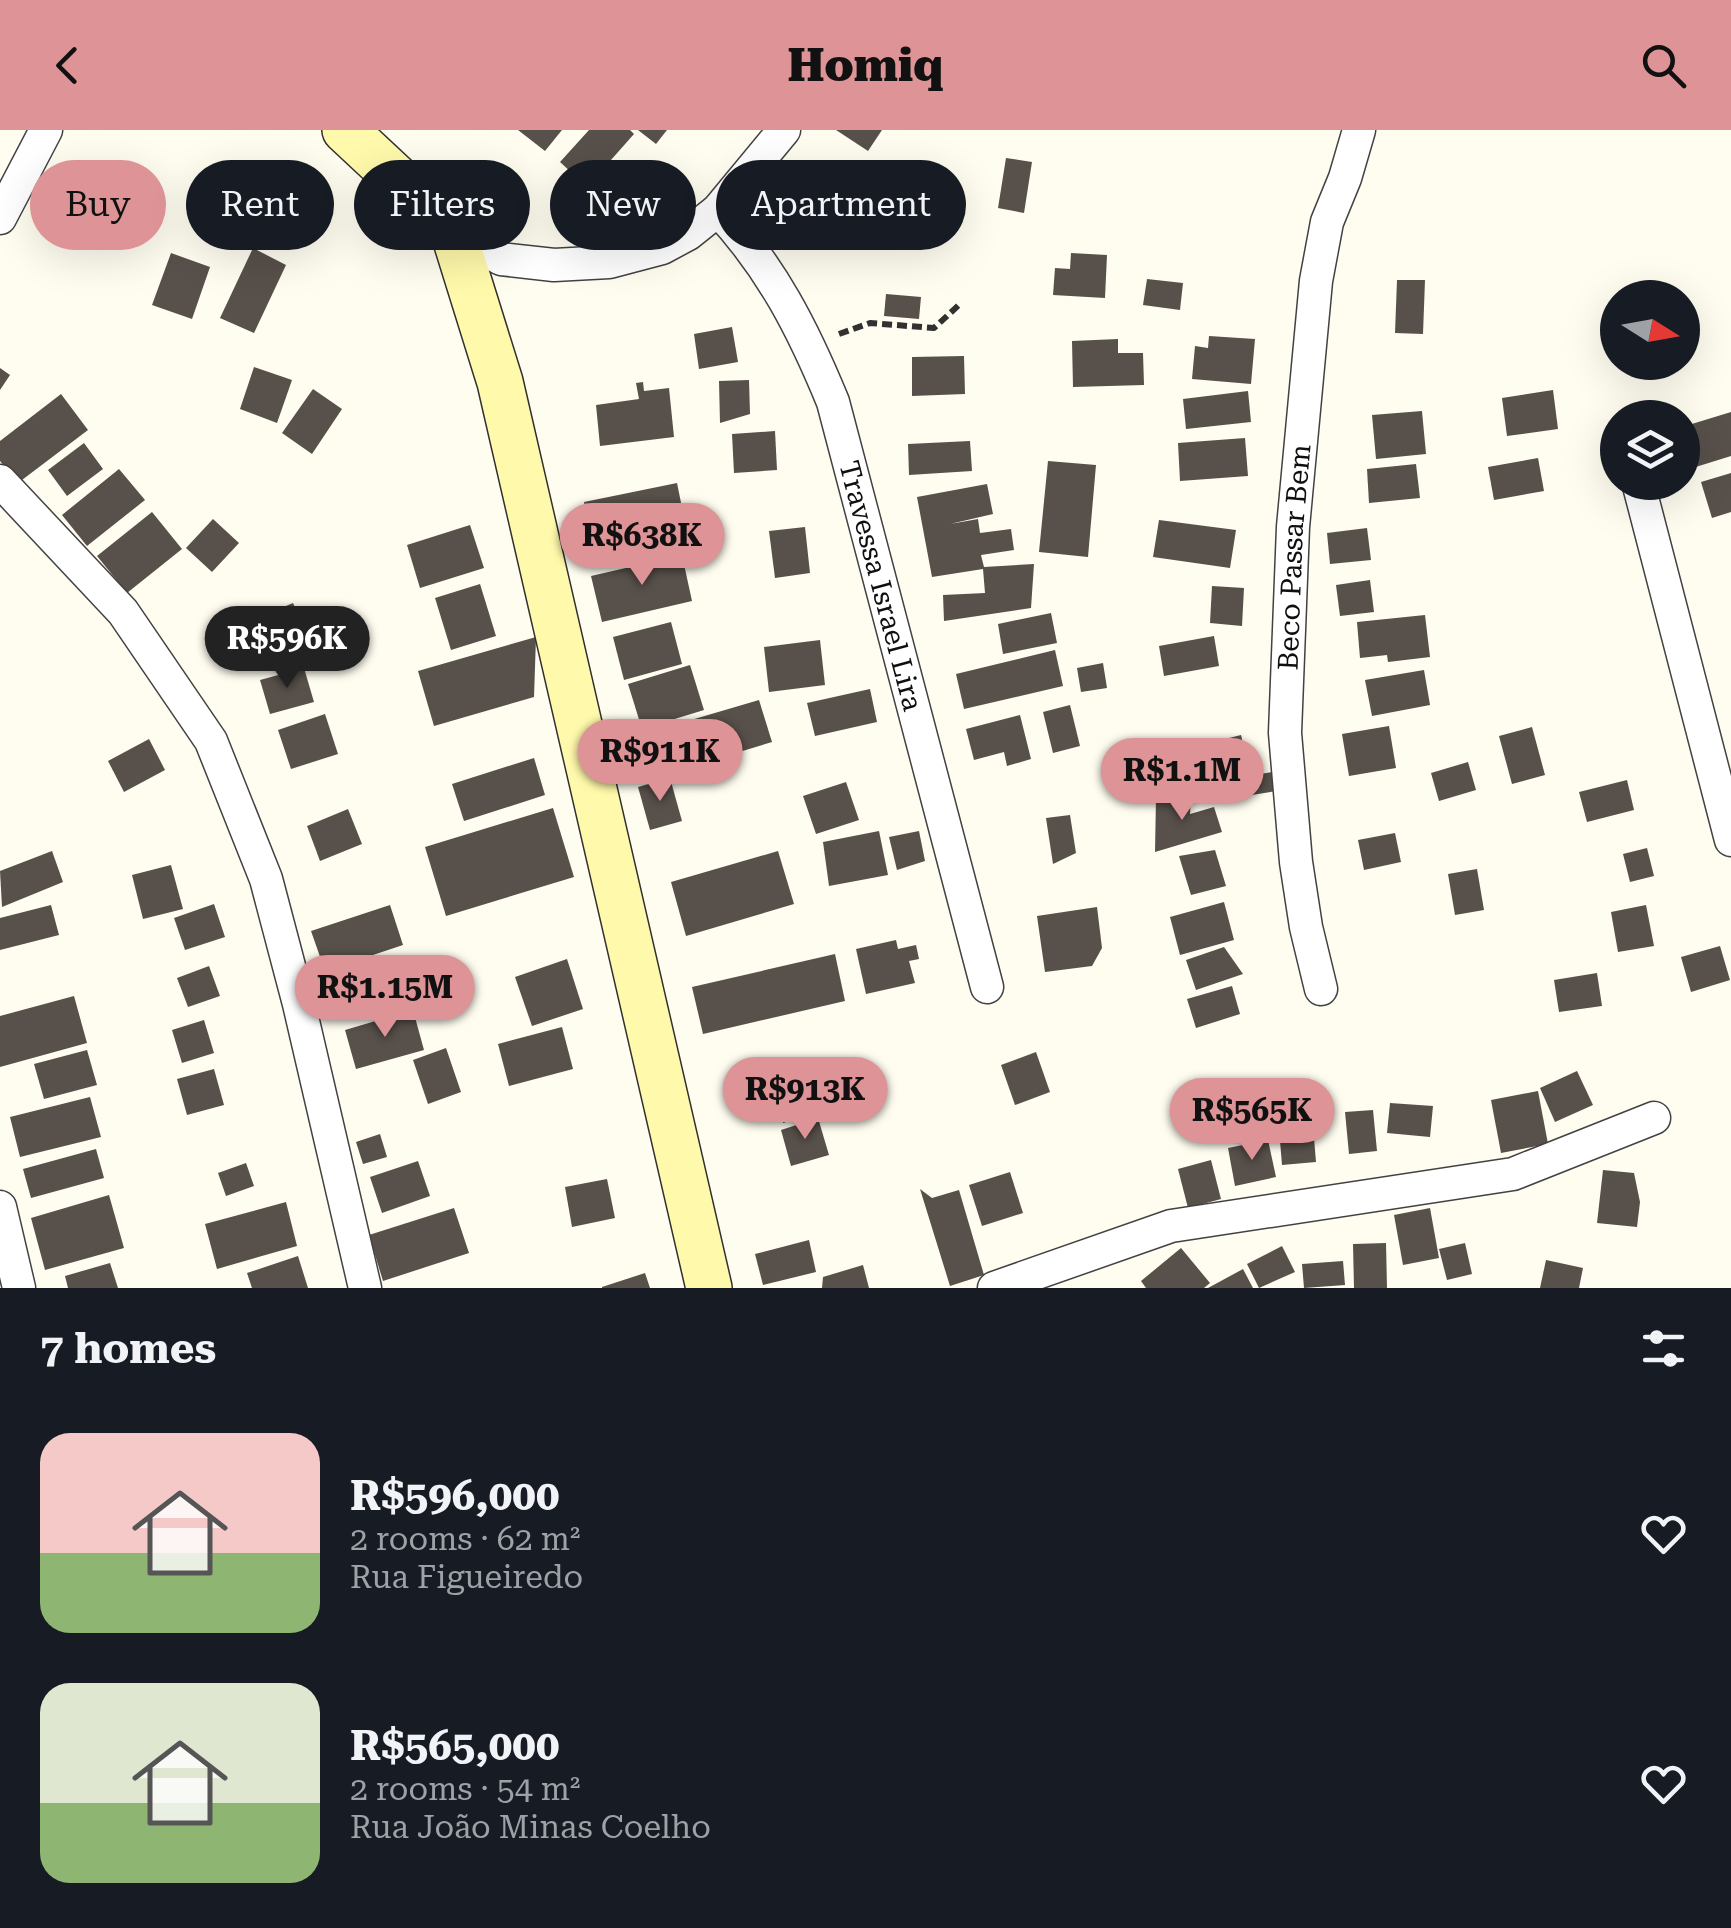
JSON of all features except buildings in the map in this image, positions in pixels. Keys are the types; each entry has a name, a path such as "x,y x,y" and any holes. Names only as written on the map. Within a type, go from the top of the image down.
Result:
{"street":[{"path":"0,218 46,130"},
{"path":"345,130 377,160"},
{"path":"759,160 784,130"},
{"name":"Beco Passar Bem","path":"1321,989 1296,862 1284,732 1291,583 1316,281 1328,222 1358,130"},
{"path":"486,250 501,259 582,266 609,262 662,248 716,212"},
{"path":"459,250 500,382 709,1288"},
{"name":"Travessa Israel Lira","path":"753,250 810,345 833,402 987,987"},
{"path":"0,481 123,612 210,741 266,879 300,1004 366,1288"},
{"path":"1643,500 1731,840"},
{"path":"994,1288 1171,1226 1513,1174 1654,1118"},
{"path":"0,1207 19,1288"}],"path":[{"path":"810,345 870,323 934,328 961,302"}]}
